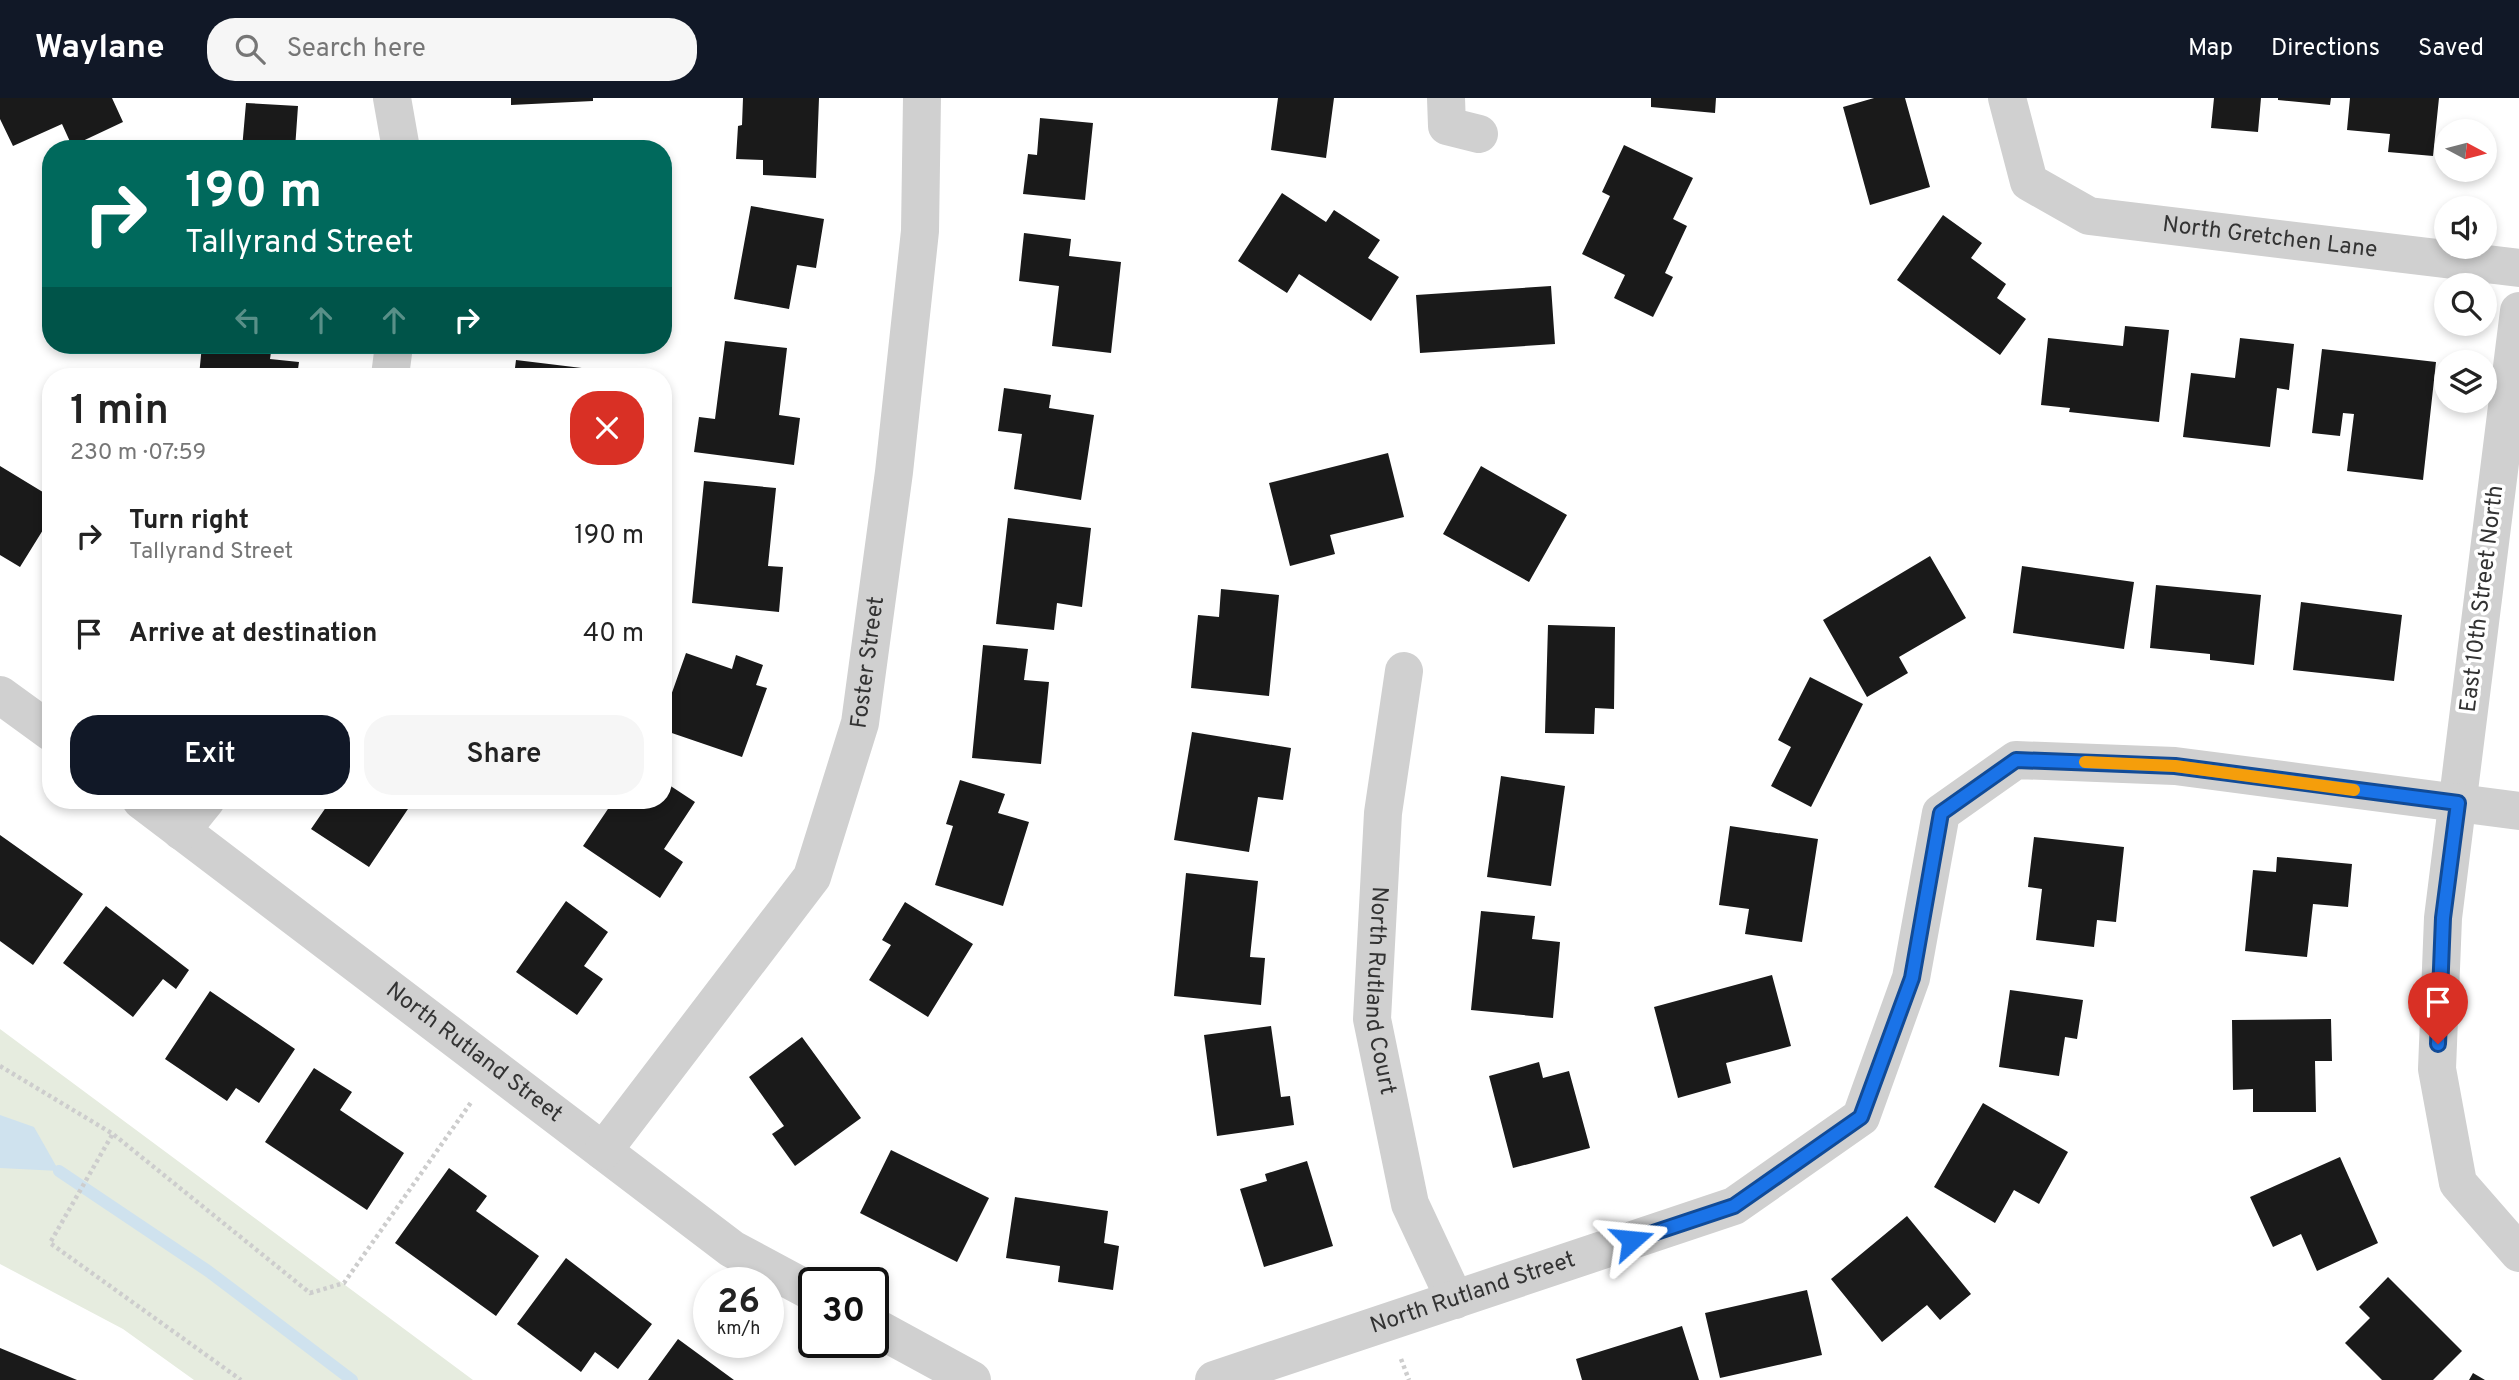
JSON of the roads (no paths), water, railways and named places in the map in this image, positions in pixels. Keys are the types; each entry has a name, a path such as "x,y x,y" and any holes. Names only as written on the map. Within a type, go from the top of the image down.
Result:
{"street":[{"path":"392,98 399,140"},
{"name":"Foster Street","path":"603,1152 812,877 860,723 894,472 919,231 922,98"},
{"path":"1446,98 1447,125 1479,134"},
{"name":"North Gretchen Lane","path":"2007,98 2029,182 2089,216 2519,268"},
{"name":"East 10th Street North","path":"2519,311 2443,918 2437,1069 2458,1183 2519,1253"},
{"name":"North Rutland Court","path":"1404,671 1383,813 1372,1019 1410,1204 1455,1300"},
{"path":"0,695 42,725"},
{"name":"North Rutland Street","path":"1214,1380 1734,1206 1861,1117 1912,978 1941,813 2016,760 2175,766 2519,811"},
{"name":"North Rutland Street","path":"153,809 732,1249 798,1284"},
{"path":"181,831 199,809"},
{"path":"889,1335 972,1380"}],"water":[{"path":"0,1115 34,1127 59,1171 0,1168"}],"waterway":[{"path":"59,1171 208,1271 352,1380"}]}
